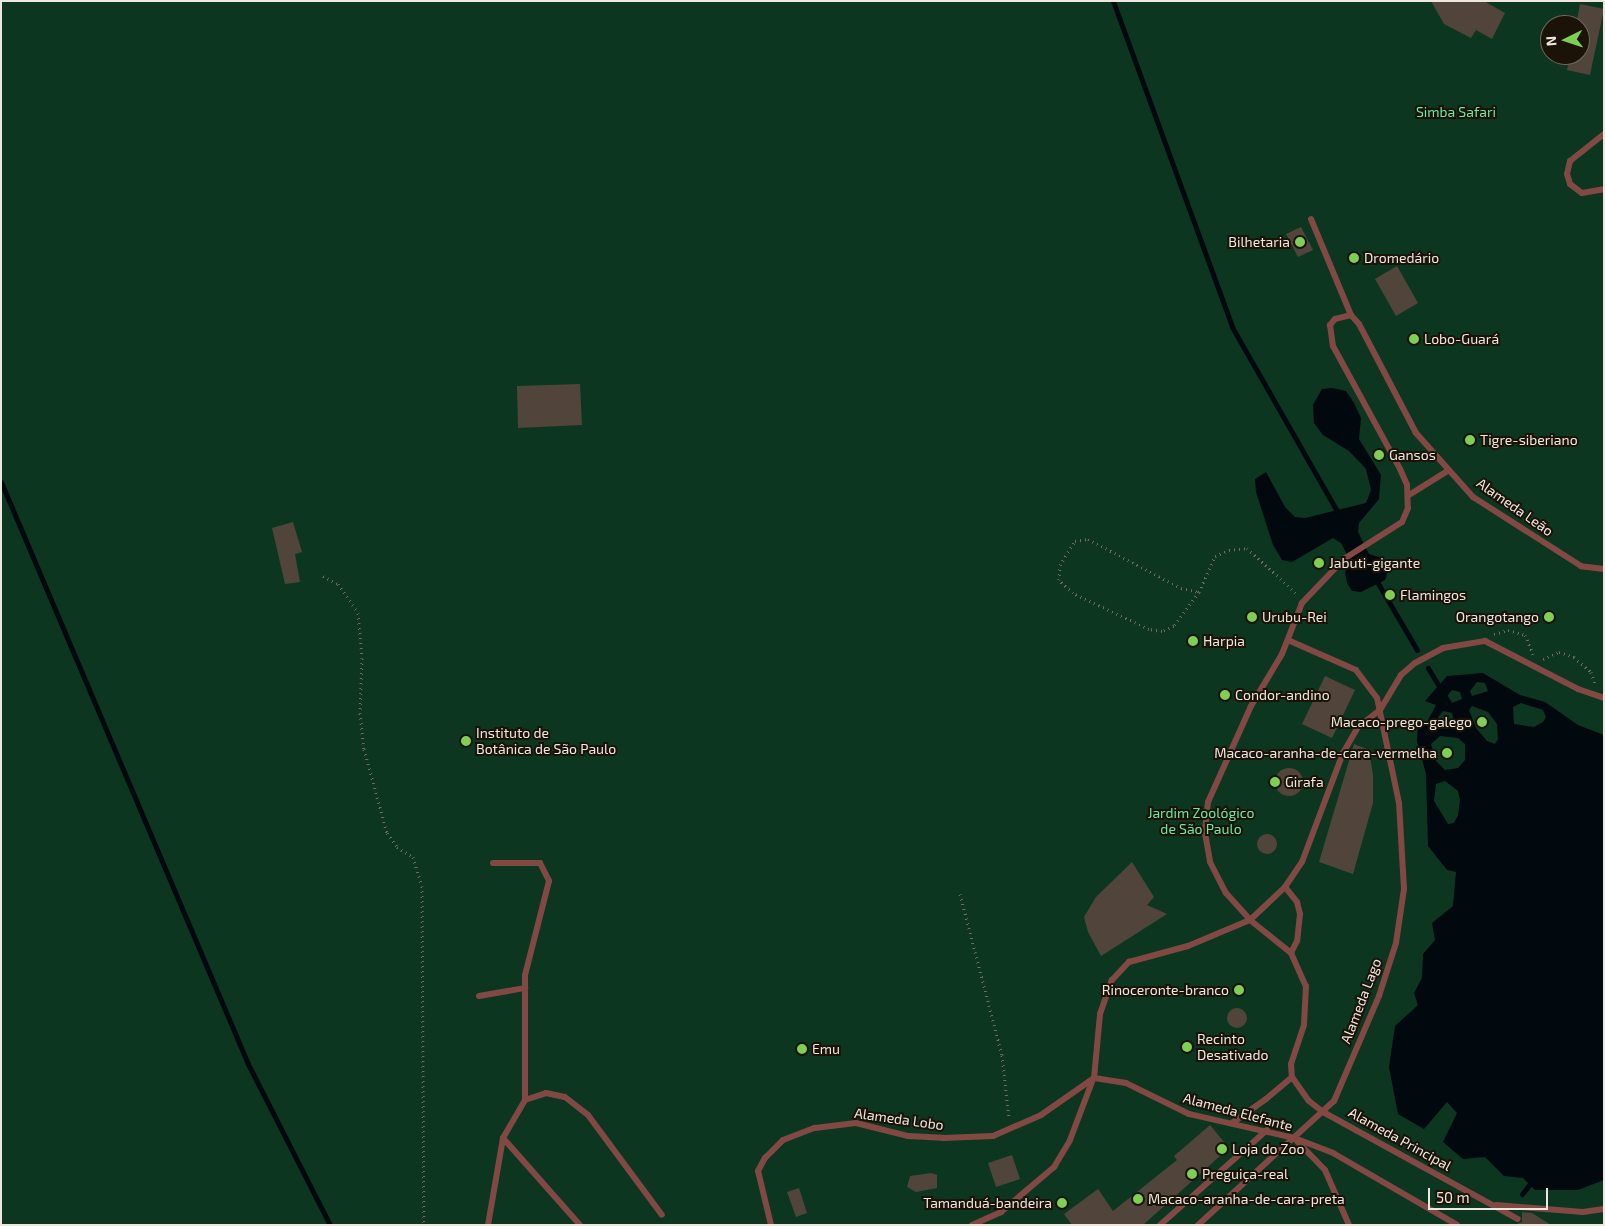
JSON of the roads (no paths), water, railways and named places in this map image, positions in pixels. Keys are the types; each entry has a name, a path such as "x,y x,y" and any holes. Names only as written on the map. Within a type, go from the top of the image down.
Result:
{"lane":[{"path":"1604,134 1570,161 1567,174 1570,184 1582,193 1604,189"},
{"name":"Alameda Leão","path":"1311,219 1351,315 1359,324 1416,433 1473,497 1581,566 1604,569"},
{"path":"1323,1112 1304,1095 1292,1076 1292,1057 1304,1025 1306,986 1291,953 1250,920 1226,893 1210,862 1205,833 1208,802 1251,706 1288,640 1302,603 1344,559 1368,546 1402,522 1408,508 1409,495 1400,470 1333,346 1330,325 1335,318 1351,315"},
{"path":"1409,495 1449,470"},
{"name":"Alameda Lago","path":"1198,1225 1323,1112 1341,1088 1379,996 1396,943 1404,889 1399,803 1380,710 1370,686 1356,670 1288,640"},
{"path":"972,1225 1001,1212 1054,1167 1070,1140 1094,1078 1100,1014 1112,980 1129,962 1217,936 1250,920 1284,887 1302,862 1343,753 1358,727 1380,710 1390,691 1415,663 1442,648 1485,641 1601,697"},
{"path":"488,1225 503,1138 525,1100 525,975 549,881 540,863 493,863"},
{"path":"1284,887 1297,902 1300,914 1297,941 1291,953"},
{"path":"479,996 525,988"},
{"path":"1232,1123 1292,1076"},
{"name":"Alameda Elefante","path":"1094,1078 1126,1083 1176,1109 1294,1138 1311,1153 1334,1186 1349,1225"},
{"name":"Alameda Lobo","path":"771,1225 758,1170 765,1158 783,1140 815,1128 856,1123 908,1136 943,1138 993,1136 1011,1131 1041,1115 1094,1078"},
{"path":"525,1100 546,1093 556,1093 577,1105 588,1115 662,1216"},
{"name":"Alameda Principal","path":"1323,1112 1518,1219"},
{"path":"1160,1225 1267,1130"},
{"path":"503,1138 580,1225"},
{"path":"1294,1138 1334,1153 1458,1225"},
{"path":"1493,1204 1583,1212 1604,1209"}],"waterway":[{"path":"1113,1 1232,327 1340,516"},
{"path":"1,482 248,1064 330,1225"},
{"path":"1376,580 1417,650"},
{"path":"1428,668 1452,708"},
{"path":"1522,1194 1533,1180"}],"place":[{"name":"Bilhetaria","path":"1300,242"},
{"name":"Dromedário","path":"1354,258"},
{"name":"Lobo-Guará","path":"1414,339"},
{"name":"Tigre-siberiano","path":"1470,440"},
{"name":"Gansos","path":"1379,455"},
{"name":"Jabuti-gigante","path":"1319,563"},
{"name":"Flamingos","path":"1390,595"},
{"name":"Urubu-Rei","path":"1252,617"},
{"name":"Orangotango","path":"1549,617"},
{"name":"Harpia","path":"1193,641"},
{"name":"Condor-andino","path":"1225,695"},
{"name":"Macaco-prego-galego","path":"1482,722"},
{"name":"Instituto de Botânica de São Paulo","path":"466,741"},
{"name":"Macaco-aranha-de-cara-vermelha","path":"1447,753"},
{"name":"Girafa","path":"1275,782"},
{"name":"Rinoceronte-branco","path":"1239,990"},
{"name":"Recinto Desativado","path":"1187,1047"},
{"name":"Emu","path":"802,1049"},
{"name":"Loja do Zoo","path":"1222,1149"},
{"name":"Preguiça-real","path":"1192,1174"},
{"name":"Macaco-aranha-de-cara-preta","path":"1138,1199"},
{"name":"Tamanduá-bandeira","path":"1062,1203"}],"park label":[{"name":"Simba Safari","path":"1456,112"},
{"name":"Jardim Zoológico de São Paulo","path":"1201,822"}]}
